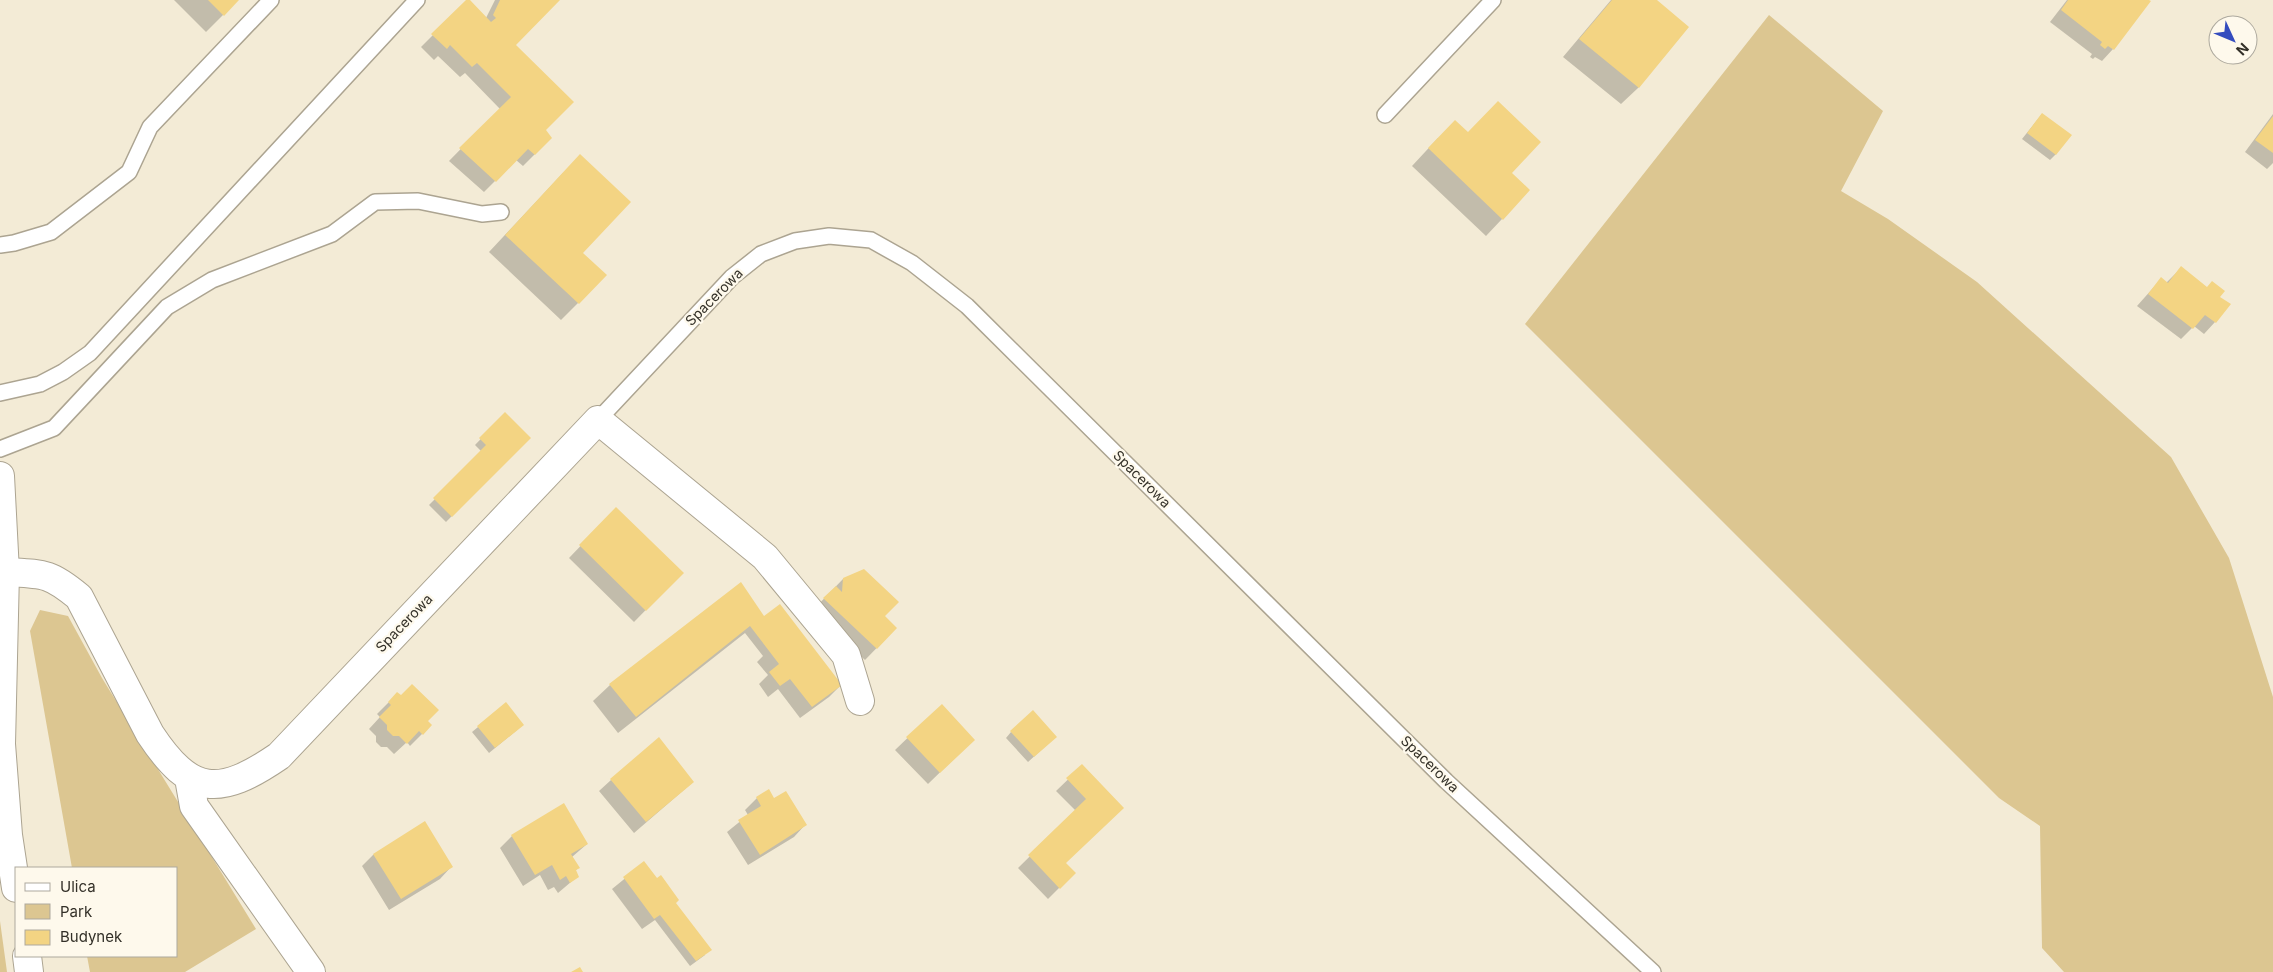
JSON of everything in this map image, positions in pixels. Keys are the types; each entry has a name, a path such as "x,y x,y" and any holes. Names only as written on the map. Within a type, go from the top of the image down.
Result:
{"street":[{"path":"598,420 765,557 846,655 860,701"},
{"name":"Spacerowa","path":"5,572 43,574 60,581 79,597 150,734 170,762 189,778 202,784 219,784 253,774 279,756 598,420"},
{"path":"0,476 5,572 0,744 8,835 15,881"},
{"path":"189,778 194,806 311,972"},
{"path":"27,957 30,972"}],"lane":[{"path":"0,245 51,232 129,172 150,127 271,0"},
{"path":"0,393 40,384 63,372 90,353 417,0"},
{"path":"1385,115 1493,0"},
{"path":"0,450 54,428 167,307 212,280 332,234 375,202 418,201 482,214 501,212"},
{"name":"Spacerowa","path":"598,420 732,277 761,254 795,241 829,236 870,240 912,263 967,306 1439,774 1652,972"}],"green space":[{"path":"1769,15 1883,111 1841,191 1888,219 1977,282 2171,457 2229,558 2273,697 2273,972 2064,972 2042,948 2040,826 1999,798 1525,324"},
{"path":"40,610 68,616 102,678 256,929 185,972 90,972 87,957 178,957 178,867 72,867 30,631"},
{"path":"0,921 7,972 0,972"}],"building":[{"path":"208,0 239,0 224,16"},
{"path":"466,0 470,0 491,22 496,18 493,15 500,0 560,0 516,45 574,102 546,130 552,138 535,155 528,149 496,182 459,148 511,97 477,63 472,67 450,45 447,49 431,34"},
{"path":"1612,0 1657,0 1689,27 1639,88 1579,39"},
{"path":"2068,0 2151,1 2114,50 2108,46 2105,49 2100,45 2102,42 2061,10"},
{"path":"1498,101 1541,142 1512,173 1530,190 1503,220 1428,148 1455,120 1468,132"},
{"path":"2042,113 2072,135 2056,155 2027,133"},
{"path":"2273,116 2273,153 2255,140"},
{"path":"580,154 631,202 583,253 607,275 579,304 505,235"},
{"path":"2181,266 2207,287 2212,281 2225,291 2220,297 2231,304 2216,323 2205,315 2193,329 2148,294 2161,277 2168,283"},
{"path":"505,412 531,438 452,517 433,498 486,445 479,438"},
{"path":"616,507 684,573 646,611 579,545"},
{"path":"864,569 899,602 885,616 897,628 877,649 823,598 836,586 842,592 843,578"},
{"path":"741,582 764,616 780,604 842,685 812,707 790,679 780,686 769,672 779,664 750,626 636,717 609,684"},
{"path":"412,684 439,710 428,721 432,725 423,735 419,731 407,744 399,736 393,736 387,730 387,725 379,717 391,705 388,702 397,692 401,695"},
{"path":"506,702 524,725 495,748 477,726"},
{"path":"942,704 975,740 940,773 906,737"},
{"path":"1033,710 1057,737 1034,757 1010,731"},
{"path":"659,737 694,782 646,822 610,779"},
{"path":"1082,764 1124,808 1066,863 1076,873 1060,889 1028,855 1086,799 1066,778"},
{"path":"769,789 774,798 786,791 807,825 760,855 738,820 761,806 756,797"},
{"path":"564,803 588,844 571,854 580,868 576,870 579,877 570,883 566,876 560,880 552,865 535,875 511,835"},
{"path":"425,821 453,867 401,899 373,854"},
{"path":"644,861 657,878 661,875 679,900 676,903 712,950 696,961 660,915 654,919 623,877"},
{"path":"580,967 583,972 571,972"}]}
